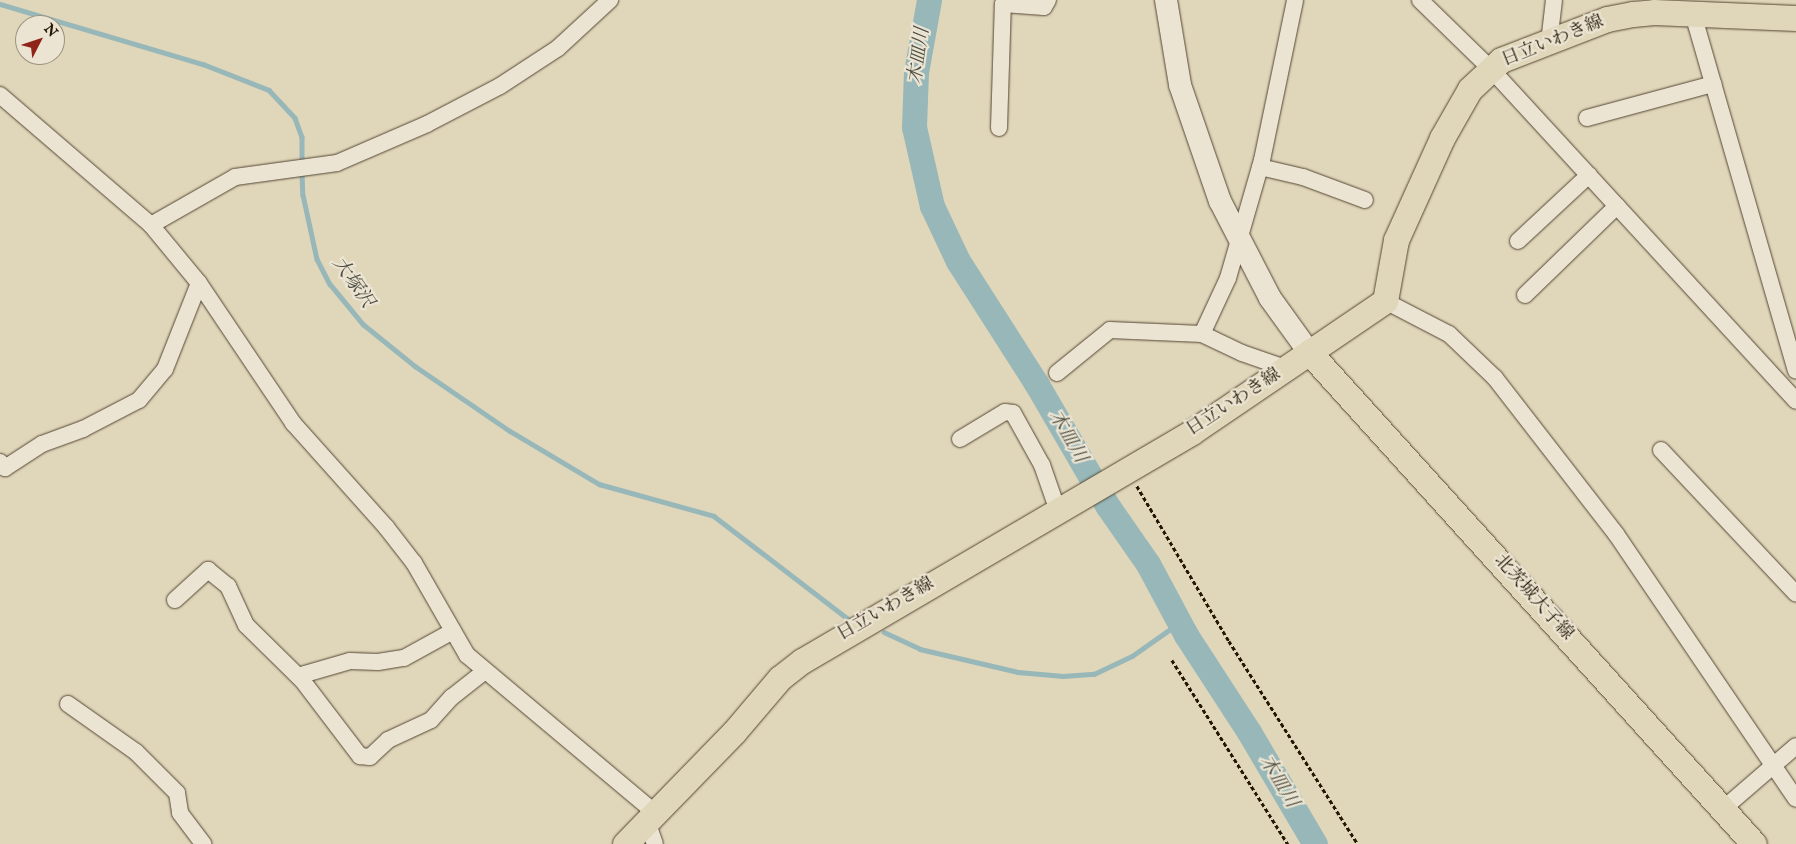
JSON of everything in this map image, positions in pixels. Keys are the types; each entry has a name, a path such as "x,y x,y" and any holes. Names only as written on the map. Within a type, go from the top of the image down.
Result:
{"main road":[{"path":"1166,0 1186,107 1220,201 1270,298 1309,352"},
{"name":"日立いわき線","path":"624,844 780,678 802,661 1122,472 1288,369 1309,352 1385,301 1396,240 1438,146 1470,89 1490,68 1501,60 1607,20 1633,14 1796,18"},
{"name":"北茨城大子線","path":"1309,352 1754,844"}],"street":[{"path":"151,225 235,177 337,163 426,124 500,86 558,48 610,0"},
{"path":"999,128 1004,2 1044,8 1048,0"},
{"path":"1202,334 1228,278 1273,122 1295,0"},
{"path":"1420,0 1490,68 1792,391"},
{"path":"1549,42 1554,0"},
{"path":"1693,14 1796,370"},
{"path":"1587,118 1713,84"},
{"path":"0,96 151,225 199,283 293,423 386,527 414,563 467,655 651,817 655,844"},
{"path":"1260,167 1303,177 1365,200"},
{"path":"1518,241 1589,176"},
{"path":"1525,295 1617,206"},
{"path":"0,462 5,468 42,444 83,428 139,400 165,369 199,283"},
{"path":"1385,301 1449,334 1495,378 1616,534 1772,768 1796,799"},
{"path":"1057,373 1110,330 1202,334 1242,353 1288,369"},
{"path":"960,439 1005,412 1013,413 1065,506"},
{"path":"1660,450 1796,594"},
{"path":"175,600 208,570 228,586 246,625 257,639 298,676 360,756 370,757 388,740 431,720 452,697 485,671"},
{"path":"298,676 350,661 378,662 404,658 452,631"},
{"path":"68,704 136,752 177,794 180,813 203,844"},
{"path":"1723,809 1796,746"}],"path":[{"path":"1122,472 1358,844"},
{"path":"1172,660 1288,844"}],"waterway":[{"name":"木皿川","path":"929,0 916,72 914,127 932,206 958,261 1036,383 1107,505 1148,564 1186,635 1249,732 1315,844"},
{"name":"大塚沢","path":"0,4 203,64 269,90 295,118 302,137 302,164"},
{"name":"大塚沢","path":"302,172 303,195 317,259 330,284 363,324 415,366 510,431 599,484 714,516 847,618"},
{"path":"884,632 920,649 1018,672 1063,676 1094,674 1132,656 1179,623"}]}
